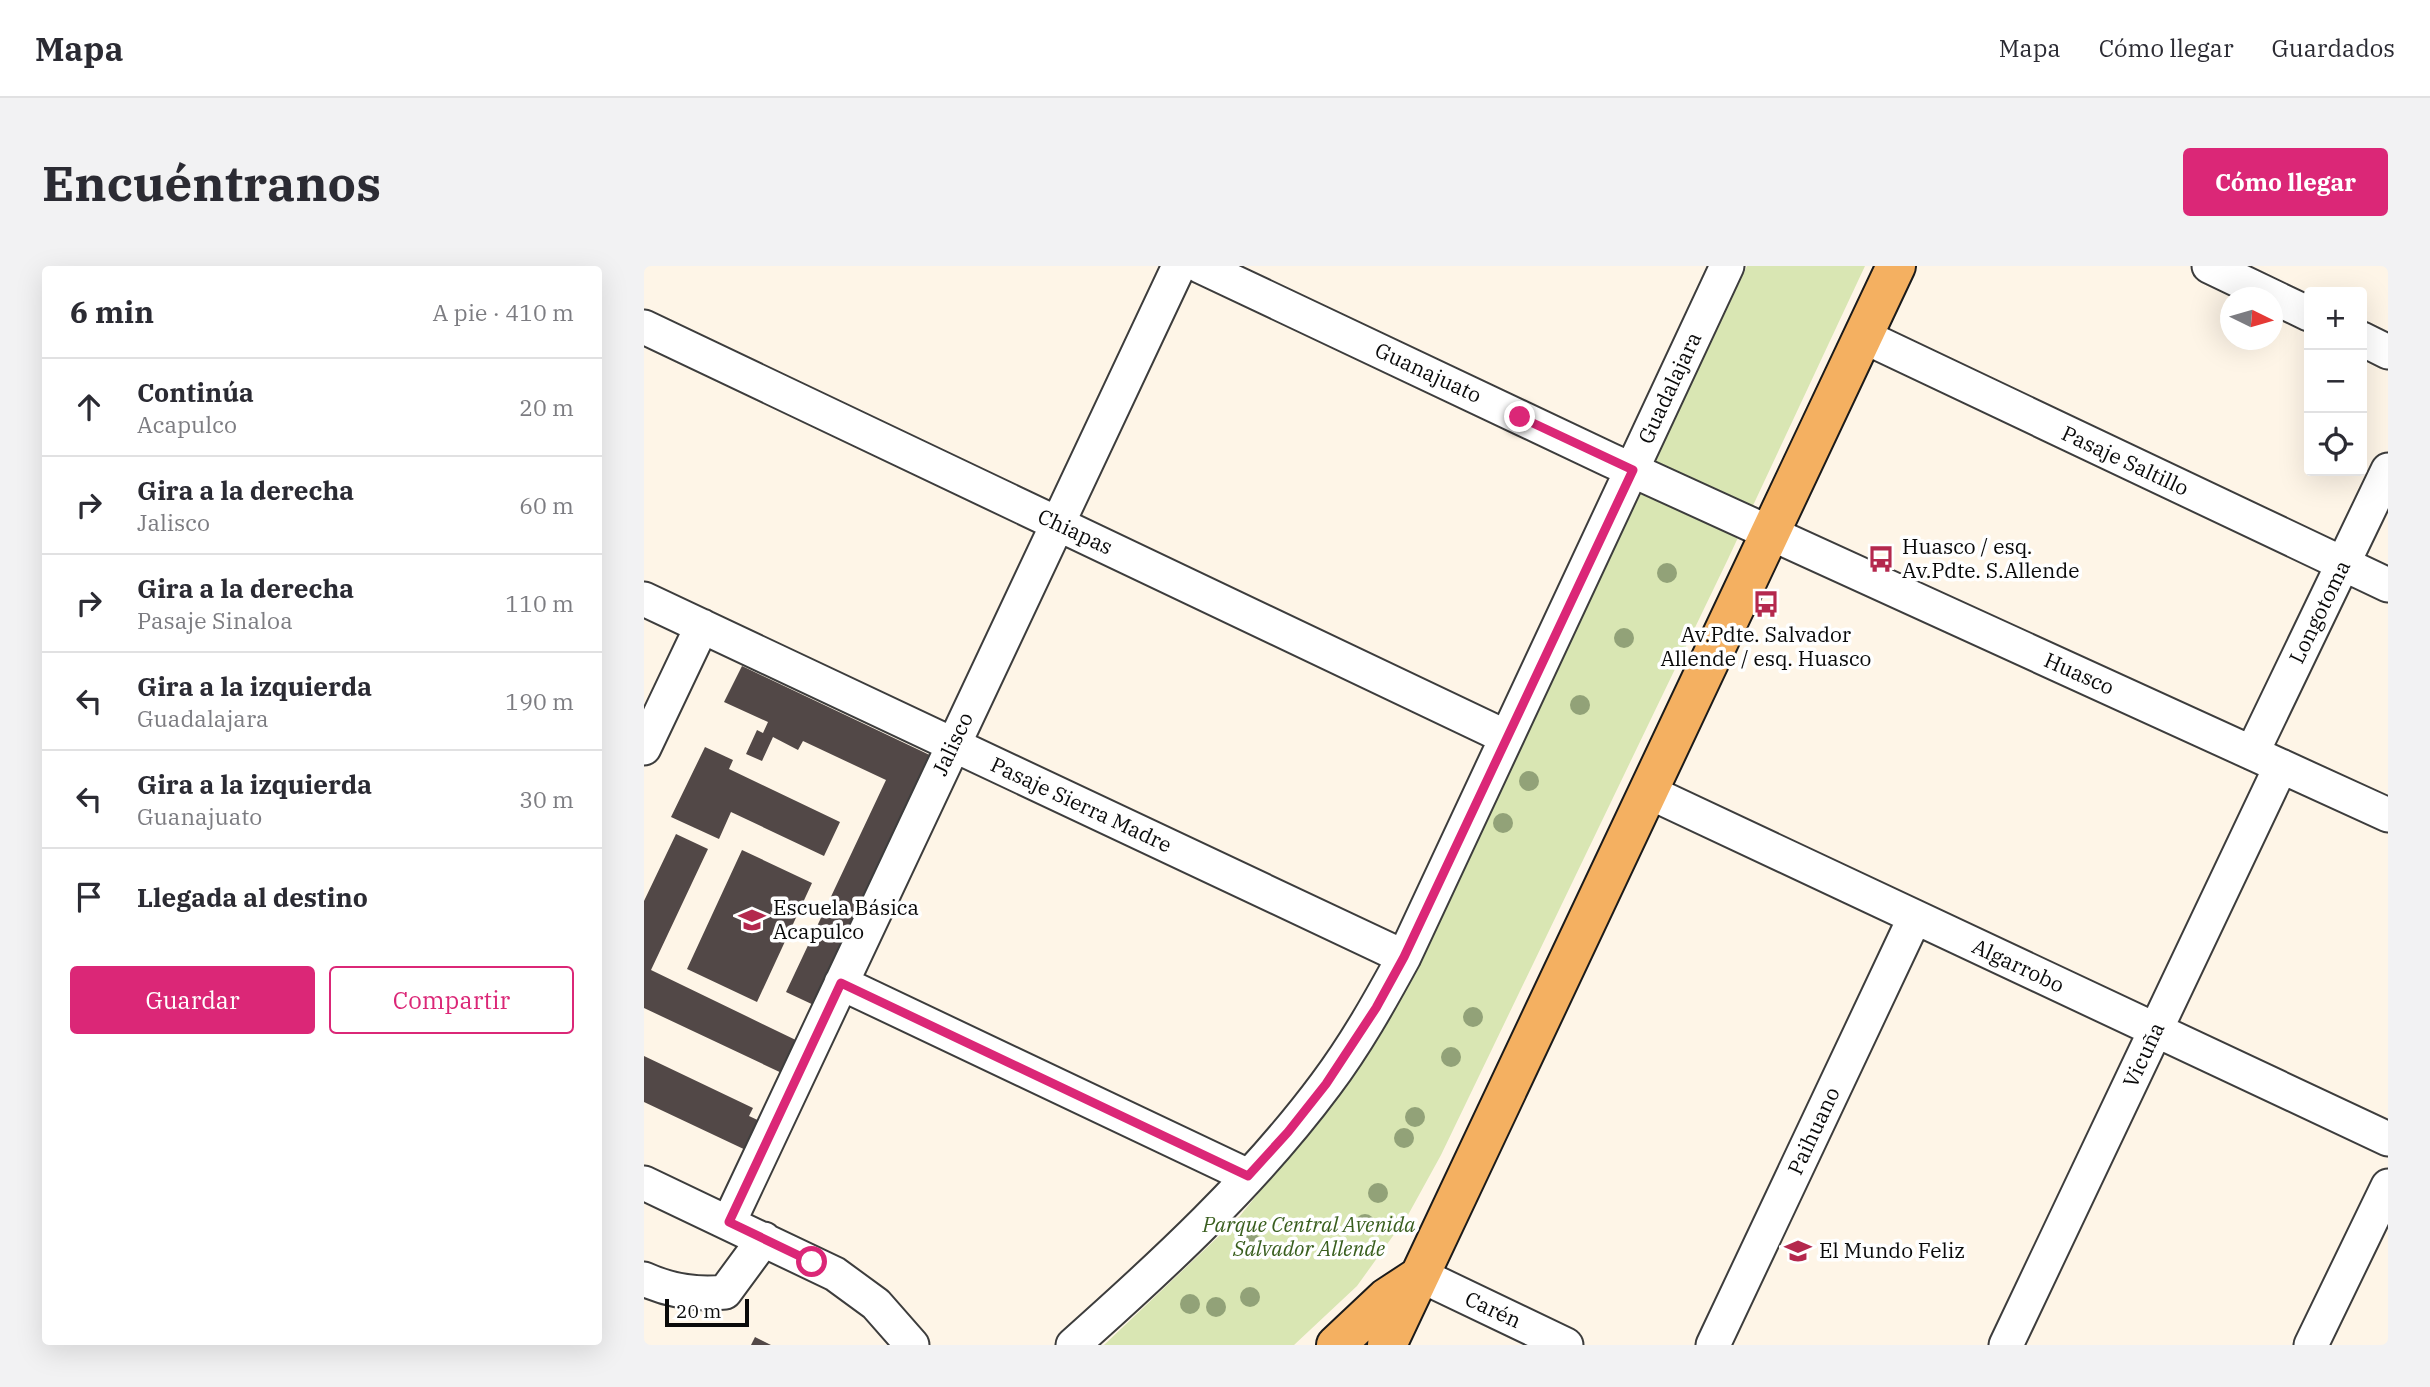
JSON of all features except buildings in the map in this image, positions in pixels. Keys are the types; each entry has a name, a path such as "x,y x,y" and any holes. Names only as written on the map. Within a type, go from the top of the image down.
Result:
{"main road":[{"path":"1387,1345 1896,266"},
{"path":"1336,1345 1386,1298 1420,1275"}],"street":[{"name":"Jalisco","path":"729,1222 1179,266"},
{"name":"Guanajuato","path":"1200,266 1770,533"},
{"name":"Guadalajara","path":"1073,1345 1174,1251 1288,1132 1332,1075 1376,1008 1404,957 1727,266"},
{"path":"2217,268 2304,312"},
{"name":"Chiapas","path":"644,327 1506,737"},
{"name":"Pasaje Saltillo","path":"1863,337 2388,585"},
{"path":"2367,342 2388,352"},
{"name":"Longotoma","path":"2266,759 2343,564 2388,470"},
{"name":"Huasco","path":"1770,533 2388,815"},
{"name":"Pasaje Sierra Madre","path":"644,599 1404,957"},
{"path":"648,731 702,626"},
{"name":"Vicuña","path":"2006,1345 2156,1030 2266,759"},
{"name":"Algarrobo","path":"1649,792 2388,1139"},
{"name":"Paihuano","path":"1713,1345 1915,917"},
{"path":"841,983 1248,1176"},
{"path":"644,1183 835,1274 876,1304 912,1345"},
{"path":"2311,1345 2388,1186"},
{"path":"644,1279 664,1288 704,1294 725,1292 764,1239"},
{"name":"Carén","path":"1420,1275 1566,1345"}],"green space":[{"name":"Parque Central Avenida Salvador Allende","path":"1747,266 1865,266 1728,559 1441,1155 1408,1215 1357,1286 1294,1345 1104,1345 1239,1217 1356,1073 1416,966"}],"place":[{"name":"Huasco / esq. Av.Pdte. S.Allende","path":"1881,559"},
{"name":"Av.Pdte. Salvador Allende / esq. Huasco","path":"1766,604"},
{"name":"Escuela Básica Acapulco","path":"752,920"},
{"name":"El Mundo Feliz","path":"1798,1251"}],"route":[{"path":"812,1262 729,1222 841,983 1248,1176 1288,1132 1352,1047 1404,957 1633,470 1520,417"}]}
